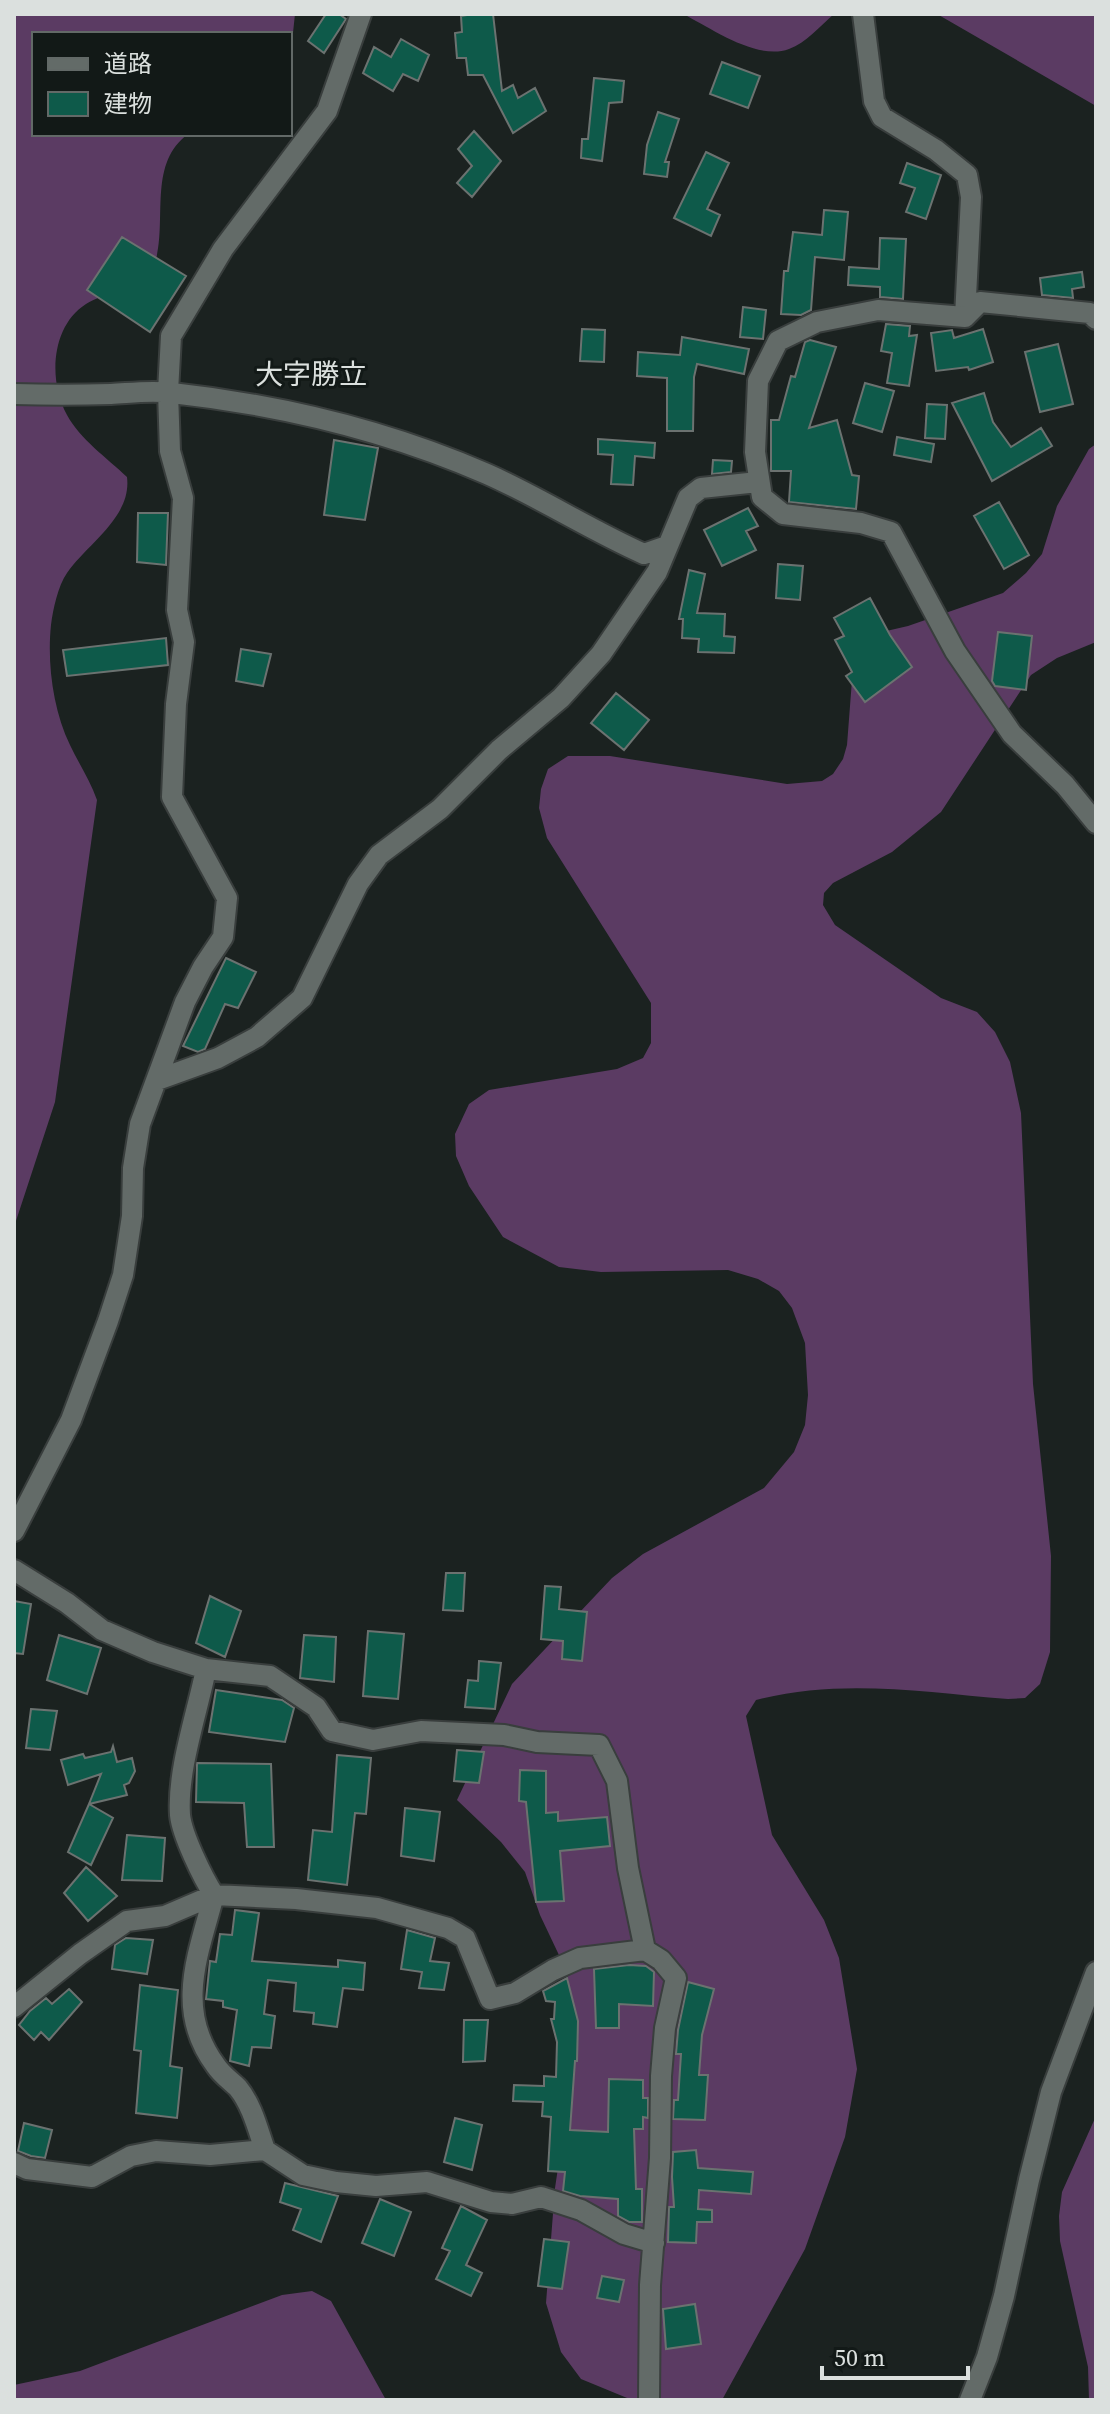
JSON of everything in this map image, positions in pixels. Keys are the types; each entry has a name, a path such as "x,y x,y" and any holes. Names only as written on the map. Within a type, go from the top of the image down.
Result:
{"street":[{"path":"14,1531 71,1420 119,1286 132,1216 133,1168 140,1124 185,1002 223,937 227,898 172,797 176,704 184,642 177,610 183,498 170,451 168,392 171,336 223,249 327,111 361,14"},
{"path":"863,14 874,101 882,117 936,150 967,175 971,197 965,317"},
{"path":"1096,319 1090,313 980,302 965,317 878,310 817,322 778,341 758,381 755,452 762,497 783,514 861,523 891,532 955,651 1012,734 1065,785 1096,823"},
{"path":"14,394 60,396 168,392 260,405 354,425 442,455 491,476 598,534 644,554 667,546"},
{"path":"157,1080 218,1058 257,1037 302,998 358,884 379,855 440,809 499,750 561,698 609,643 657,572 688,498 701,488 758,482"},
{"path":"14,1570 67,1603 102,1630 153,1652 206,1669 270,1676 316,1707 332,1731 373,1740 421,1731 504,1735 537,1742 599,1745 617,1781 628,1868 645,1950"},
{"path":"206,1669 183,1775 180,1817 203,1878 214,1895 193,1974 190,2007 199,2034 216,2066 240,2090 265,2150 303,2175 336,2182 376,2186 427,2182 491,2202 512,2204 541,2197 581,2210 624,2234 654,2243"},
{"path":"14,2007 127,1921 165,1916 214,1895 296,1899 377,1908 448,1928 465,1938 490,1999 515,1993 580,1958 645,1950 661,1960 676,1978 665,2028 650,2285 649,2400"},
{"path":"970,2400 987,2357 1004,2296 1051,2092 1096,1972"},
{"path":"14,2163 27,2169 92,2177 131,2156 156,2151 210,2155 265,2150"}],"shaded area":[{"path":"14,14 295,14 292,42 292,32 32,32 32,136 186,136 167,162 161,196 158,249 150,273 86,304 74,314 66,326 56,355 57,386 67,415 86,440 127,477 127,491 116,517 64,578 52,619 50,655 55,702 73,752 97,800 55,1102 14,1227"},
{"path":"683,14 834,14 801,43 776,52 734,41"},
{"path":"937,14 1096,14 1096,106"},
{"path":"1096,444 1096,642 1057,658 1031,675 941,812 892,852 833,883 824,893 823,905 835,925 941,998 977,1012 995,1032 1010,1062 1021,1113 1033,1384 1051,1556 1050,1652 1040,1684 1025,1698 913,1690 819,1690 756,1700 746,1716 772,1835 824,1920 839,1958 857,2069 845,2137 805,2249 722,2400 632,2400 581,2379 561,2352 546,2303 555,2188 577,2040 567,1972 540,1915 525,1872 501,1842 457,1800 512,1684 612,1578 643,1554 764,1488 794,1452 805,1425 808,1395 805,1343 792,1308 779,1291 758,1279 728,1270 601,1272 559,1267 503,1237 469,1186 456,1156 455,1134 469,1104 489,1090 617,1069 643,1058 651,1043 651,1003 547,838 539,808 548,769 568,756 610,756 787,784 822,781 833,774 843,759 852,680 882,632 1003,593 1026,573 1042,554 1057,506 1089,449"},
{"path":"1096,2116 1096,2400 1089,2400 1088,2367 1060,2241 1059,2216 1062,2192"},
{"path":"312,2291 331,2301 386,2400 14,2400 14,2385 80,2371 282,2295"}],"building":[{"path":"326,14 339,14 346,19 324,53 308,41"},
{"path":"493,14 502,91 513,85 518,98 535,88 546,111 513,133 483,75 468,75 466,58 457,58 455,33 462,32 461,16"},
{"path":"401,39 429,55 418,81 403,74 393,91 363,73 374,47 391,57"},
{"path":"722,62 760,76 748,108 710,94"},
{"path":"594,78 624,81 622,102 609,103 602,161 581,158 582,139 588,139"},
{"path":"658,112 679,119 665,162 669,162 667,177 644,174 647,145"},
{"path":"474,131 501,161 472,197 457,183 472,166 458,149"},
{"path":"706,152 729,163 707,209 720,215 711,236 674,218"},
{"path":"907,163 941,175 926,219 906,212 915,188 900,183"},
{"path":"824,210 848,212 844,260 815,257 811,310 801,315 781,314 784,271 788,271 793,232 822,235"},
{"path":"122,237 186,276 150,332 87,290"},
{"path":"880,238 906,239 903,299 880,297 880,287 848,285 849,267 879,269"},
{"path":"1082,272 1084,287 1072,289 1073,298 1042,295 1040,278"},
{"path":"743,307 766,310 763,339 740,337"},
{"path":"886,324 910,326 909,336 917,335 909,386 887,383 892,353 881,351"},
{"path":"582,329 605,330 604,362 580,361"},
{"path":"983,329 993,362 969,370 968,367 936,371 931,333 952,330 954,338"},
{"path":"682,337 749,349 744,374 697,364 693,431 667,431 667,378 637,376 638,352 680,355"},
{"path":"810,340 836,347 809,428 837,420 852,475 859,476 856,509 789,502 791,471 771,471 771,420 779,420 791,376 795,377 805,342"},
{"path":"1058,344 1073,404 1040,412 1025,352"},
{"path":"865,383 894,391 882,432 853,423"},
{"path":"984,393 993,422 1011,447 1041,428 1052,446 992,481 952,403"},
{"path":"927,404 947,405 945,439 925,438"},
{"path":"897,437 934,444 931,462 894,455"},
{"path":"598,439 655,443 654,458 635,456 633,485 611,484 613,455 598,454"},
{"path":"334,440 378,448 365,520 324,515"},
{"path":"713,460 732,461 731,472 712,474"},
{"path":"999,502 1029,555 1004,569 974,516"},
{"path":"748,508 758,526 746,531 756,550 722,566 704,530"},
{"path":"138,513 168,513 166,565 137,562"},
{"path":"778,564 803,566 800,600 776,598"},
{"path":"689,570 705,574 697,613 725,614 724,636 735,637 734,653 698,652 699,639 682,638 683,619 679,619"},
{"path":"870,598 912,667 865,702 846,676 852,672 835,640 844,636 834,618"},
{"path":"998,632 1032,636 1026,690 995,686 992,681"},
{"path":"166,638 168,665 67,676 63,650"},
{"path":"241,649 271,654 263,686 236,681"},
{"path":"616,693 649,720 624,750 591,723"},
{"path":"226,958 256,972 238,1008 225,1004 205,1049 198,1052 183,1046"},
{"path":"446,1573 465,1573 463,1611 443,1610"},
{"path":"545,1586 561,1587 559,1609 587,1612 582,1661 562,1659 563,1641 541,1639"},
{"path":"210,1596 241,1611 225,1657 196,1643"},
{"path":"14,1601 31,1604 23,1654 14,1653"},
{"path":"368,1631 404,1634 398,1699 363,1696"},
{"path":"59,1635 101,1648 87,1694 47,1680"},
{"path":"304,1635 336,1637 334,1682 300,1678"},
{"path":"479,1661 501,1663 495,1709 465,1707 468,1680 478,1681"},
{"path":"216,1690 282,1700 294,1708 285,1742 209,1732"},
{"path":"31,1709 57,1711 50,1750 26,1748"},
{"path":"113,1746 117,1762 132,1758 135,1771 129,1783 124,1785 127,1795 89,1804 101,1774 68,1785 61,1760 83,1754 85,1758 111,1752"},
{"path":"457,1750 484,1752 479,1783 454,1781"},
{"path":"337,1755 371,1758 366,1814 355,1813 347,1885 308,1880 313,1830 332,1832"},
{"path":"197,1763 271,1764 274,1847 247,1847 244,1803 196,1802"},
{"path":"520,1770 546,1771 546,1813 558,1812 558,1821 607,1817 610,1846 560,1851 564,1901 536,1902 526,1802 519,1801"},
{"path":"89,1804 113,1818 91,1865 68,1852"},
{"path":"405,1808 440,1812 434,1861 401,1856"},
{"path":"127,1835 165,1838 162,1881 122,1880"},
{"path":"86,1867 117,1896 88,1921 64,1893"},
{"path":"235,1910 259,1913 252,1961 338,1967 338,1960 365,1963 363,1990 343,1988 337,2027 313,2024 314,2013 294,2011 296,1983 268,1980 264,2014 275,2016 271,2048 252,2047 249,2066 230,2061 237,2010 223,2007 223,2001 206,1999 210,1961 216,1962 220,1934 232,1935"},
{"path":"407,1930 435,1938 430,1961 449,1963 444,1990 419,1988 422,1972 401,1969"},
{"path":"126,1938 153,1940 147,1974 112,1969 115,1945"},
{"path":"646,1966 654,1972 653,2006 619,2004 619,2028 596,2028 594,1969"},
{"path":"567,1978 578,2021 570,2130 608,2132 609,2079 643,2080 643,2098 648,2098 648,2118 643,2117 643,2129 634,2129 636,2189 642,2189 642,2222 629,2222 618,2216 618,2199 580,2196 563,2191 565,2172 548,2171 551,2117 542,2116 543,2102 513,2101 514,2085 544,2086 544,2076 556,2077 557,2042 551,2019 554,2019 555,2002 546,2001 543,1991"},
{"path":"688,1982 714,1989 702,2035 699,2075 708,2075 705,2120 673,2119 674,2100 678,2100 681,2054 676,2054 678,2030"},
{"path":"140,1985 178,1990 170,2066 182,2068 177,2118 136,2113 141,2051 134,2050"},
{"path":"69,1989 82,2002 49,2040 41,2032 34,2040 19,2025 46,1998 52,2004"},
{"path":"464,2020 488,2020 485,2061 463,2062"},
{"path":"455,2118 482,2125 472,2170 444,2162"},
{"path":"24,2123 52,2130 45,2158 18,2151"},
{"path":"696,2150 698,2168 753,2172 751,2194 699,2190 698,2209 712,2210 712,2222 697,2222 696,2243 668,2242 669,2207 674,2207 673,2152"},
{"path":"285,2183 338,2196 321,2242 293,2230 301,2209 280,2202"},
{"path":"380,2199 411,2212 394,2256 362,2243"},
{"path":"461,2206 487,2220 466,2265 482,2273 471,2296 436,2279 450,2251 442,2248"},
{"path":"544,2239 569,2242 562,2289 538,2286"},
{"path":"602,2276 624,2280 619,2302 597,2298"},
{"path":"695,2304 701,2344 666,2349 663,2309"}],"district":[{"name":"大字勝立","path":"311,374"}]}
